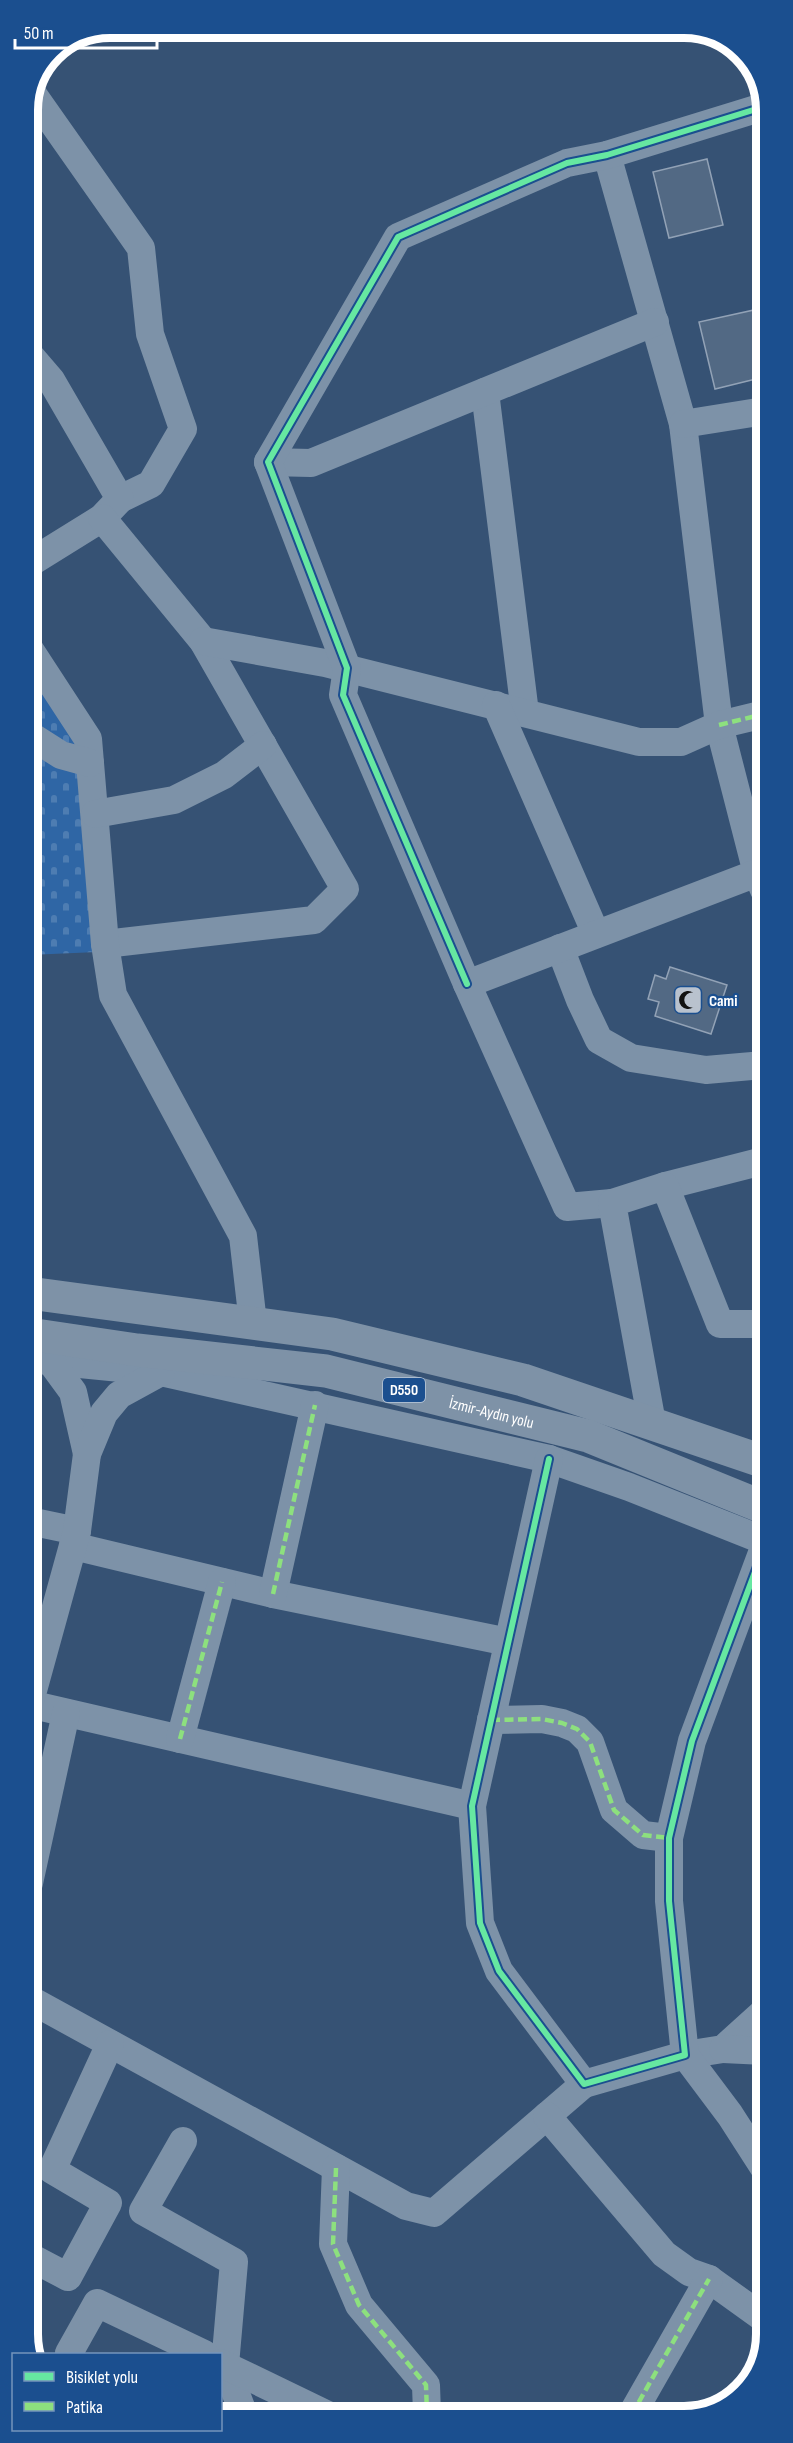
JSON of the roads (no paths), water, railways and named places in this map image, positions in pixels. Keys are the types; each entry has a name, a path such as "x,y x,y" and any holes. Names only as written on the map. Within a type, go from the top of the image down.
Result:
{"highway":[{"name":"D550","path":"38,1294 332,1334 523,1380 756,1459"},
{"name":"İzmir-Aydın yolu","path":"38,1335 137,1350 326,1371 588,1436 756,1504"},
{"path":"137,1350 161,1372 203,1357"}],"street":[{"path":"38,102 141,248 150,333 183,429 151,484 38,557"},
{"path":"268,462 398,237 567,163 607,155 756,109"},
{"path":"607,155 683,424 719,725 756,862"},
{"path":"268,462 311,463 655,322"},
{"path":"38,365 51,380 111,508 203,641 345,889 314,920 105,944"},
{"path":"484,392 525,713"},
{"path":"683,424 756,412"},
{"path":"268,462 348,668 343,695 467,984 567,1207 612,1203 665,1186 756,1165"},
{"path":"203,641 348,668 639,742 681,742 719,725 756,716"},
{"path":"38,662 88,739 105,944 113,995 243,1236 254,1323"},
{"path":"496,705 596,933"},
{"path":"38,740 61,755 90,763"},
{"path":"95,814 174,800 224,775 263,745"},
{"path":"467,984 596,933 756,883"},
{"path":"560,948 580,1000 599,1040 631,1058 706,1070 756,1066"},
{"path":"665,1186 720,1324 756,1324"},
{"path":"612,1203 652,1424"},
{"path":"40,1360 161,1372 549,1459 629,1486 756,1539"},
{"path":"40,1360 73,1392 87,1454"},
{"path":"38,1665 76,1538 87,1454 104,1413 119,1395 161,1372"},
{"path":"273,1594 315,1405"},
{"path":"549,1459 472,1806 480,1923 499,1971 584,2084"},
{"path":"38,1524 222,1582 508,1642"},
{"path":"756,1567 692,1741 669,1838 669,1901 685,2055 730,2115 756,2155"},
{"path":"180,1739 222,1582"},
{"path":"38,1697 66,1713 472,1806"},
{"path":"38,1842 66,1713"},
{"path":"491,1720 542,1719 577,1729 590,1742 614,1810 643,1835 669,1838"},
{"path":"38,2012 110,2044 406,2206 434,2213 584,2084 685,2055 723,2049 756,2051"},
{"path":"723,2049 756,2019"},
{"path":"38,2261 69,2277 108,2203 51,2170 110,2044"},
{"path":"547,2115 664,2254 689,2272 709,2279 756,2313"},
{"path":"183,2141 142,2211 234,2262 217,2353"},
{"path":"336,2168 333,2244 359,2305 426,2385 427,2406"},
{"path":"637,2406 709,2279"},
{"path":"69,2353 97,2303 200,2353"},
{"path":"222,2364 308,2405"},
{"path":"222,2375 235,2405"},
{"path":"247,2405 274,2389"}],"place":[{"name":"Cami","path":"688,1000"}]}
